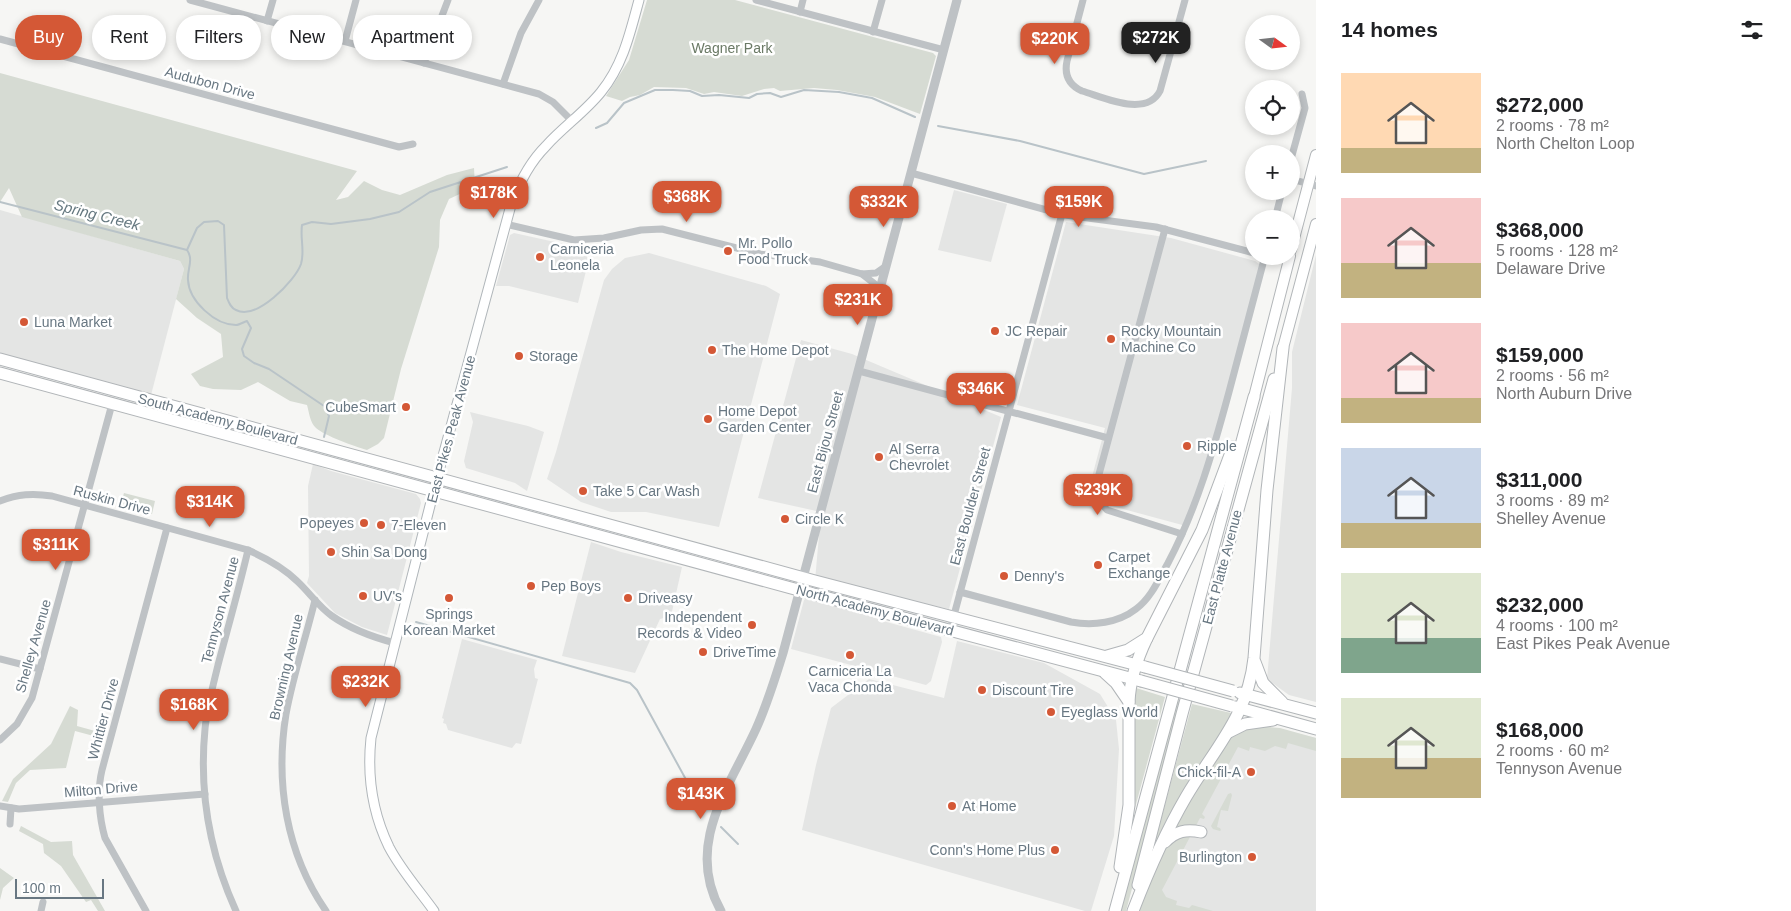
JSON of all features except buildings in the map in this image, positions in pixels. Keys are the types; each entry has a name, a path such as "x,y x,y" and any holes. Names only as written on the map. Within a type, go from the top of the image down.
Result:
{"highway":[{"path":"1132,911 1158,852 1186,796 1227,733 1237,707 1247,694 1254,658 1267,490 1283,348"},
{"name":"East Platte Avenue","path":"1132,911 1258,432 1283,348"},
{"name":"South Academy Boulevard","path":"0,359 437,478"},
{"name":"South Academy Boulevard","path":"0,373 434,491"},
{"path":"1115,911 1129,806 1129,702 1141,666 1147,638 1202,530 1254,397"},
{"name":"East Platte Avenue","path":"1115,911 1254,397"},
{"name":"North Academy Boulevard","path":"437,478 803,578 1316,713"},
{"name":"North Academy Boulevard","path":"434,491 1316,729"},
{"path":"1105,656 1128,650 1147,638"},
{"path":"1254,658 1267,689 1286,705"},
{"path":"1101,670 1116,683 1129,702"},
{"path":"1227,733 1245,724 1281,720"},
{"path":"1158,852 1176,832 1191,830 1201,832"}],"main road":[{"name":"East Pikes Peak Avenue","path":"434,911 390,847 376,814 370,784 371,738 437,478 505,224 516,192 529,167 546,145 598,96 617,68 628,42 639,0"},
{"path":"1300,222 1312,185 1316,155"},
{"name":"East Platte Avenue","path":"1283,348 1316,224"},
{"name":"East Platte Avenue","path":"1254,397 1288,265"}],"street":[{"path":"192,0 503,84 546,98 560,108 572,121"},
{"path":"268,21 273,0"},
{"path":"344,42 356,0"},
{"path":"424,63 448,0"},
{"path":"503,84 521,33 539,0"},
{"path":"756,0 944,50"},
{"path":"800,12 803,0"},
{"path":"873,32 882,0"},
{"name":"East Bijou Street","path":"721,911 712,890 708,873 706,858 710,830 720,803 765,709 800,591 958,0"},
{"path":"1083,0 1067,61 1068,80 1076,88 1105,98 1141,105 1151,102 1157,96 1162,86 1185,0"},
{"name":"Audubon Drive","path":"0,39 399,147 413,144"},
{"path":"1295,145 1305,108 1302,94"},
{"path":"911,173 1062,214 1165,229 1245,251"},
{"name":"East Boulder Street","path":"950,630 1062,214"},
{"path":"505,224 574,240 593,240 641,230 662,229 760,254 820,262 862,274 876,273 886,266"},
{"path":"1165,229 1096,485 1098,497 1107,510 1182,534"},
{"path":"960,592 1071,622 1085,624 1108,622 1124,616 1142,604 1162,575 1182,534 1208,468 1262,265"},
{"path":"862,274 880,288"},
{"path":"859,371 1108,438"},
{"name":"Shelley Avenue","path":"0,740 17,724 29,706 112,404"},
{"name":"Ruskin Drive","path":"0,501 15,495 35,494 85,505 248,550 288,573 330,615 352,629 368,636 395,643"},
{"name":"Whittier Drive","path":"146,911 105,838 99,789 102,770 167,528"},
{"name":"Tennyson Avenue","path":"236,911 212,842 205,794 204,747 207,712 248,550"},
{"name":"Browning Avenue","path":"315,600 286,713 282,747 282,787 288,824 296,853 312,889 326,911"},
{"path":"0,659 40,669"},
{"name":"Milton Drive","path":"0,806 11,808 205,794"},
{"path":"10,824 11,808"},
{"path":"41,911 43,902"}],"shaded area":[{"path":"954,190 1007,204 991,262 938,250"},
{"path":"0,210 180,261 184,269 151,395 0,354"},
{"path":"1066,222 1171,238 1245,258 1245,265 1262,266 1206,474 1186,526 1112,506 1091,497 1092,477 1105,428 1017,405"},
{"path":"514,233 564,244 585,246 588,263 578,303 509,286 496,286 510,235"},
{"path":"649,253 766,286 780,294 719,527 646,512 611,512 581,502 547,479 604,280 612,269 625,258"},
{"path":"1316,255 1316,702 1289,695 1267,679 1292,388 1292,352"},
{"name":"Al Serra Chevrolet","path":"801,340 852,354 1001,417 949,609 815,581 821,512 758,498"},
{"path":"470,412 528,426 544,432 527,491 515,483 466,468 464,461 473,422"},
{"path":"313,464 331,471 416,494 420,499 421,503 387,635 362,627 335,613 307,583 309,576 308,486"},
{"path":"591,542 621,552 682,567 671,616 660,619 635,673 562,656"},
{"path":"807,598 845,607 883,621 941,637 942,642 931,681 926,685 791,649 804,600"},
{"path":"462,639 537,660 534,669 535,678 538,679 521,744 516,743 512,748 448,730 446,724 443,723 444,719 442,718"},
{"path":"957,641 1044,663 1100,694 1116,720 1119,749 1114,836 1091,911 1085,911 802,830 831,708 869,679 944,698"},
{"path":"1270,727 1316,738 1316,911 1151,911 1223,746"}],"green space":[{"name":"Wagner Park","path":"647,0 735,0 933,53 936,56 920,114 875,97 814,88 780,91 774,88 764,89 742,96 714,92 704,94 686,88 654,87 640,95 622,101 606,96 629,60"},
{"path":"0,73 357,171 336,200 348,197 364,181 382,190 400,195 447,175 474,168 475,187 449,199 440,220 439,247 401,369 384,438 367,450 333,437 314,426 307,405 290,401 258,382 241,390 213,389 200,386 191,374 223,357 221,334 197,318 176,299 184,269 180,261 22,217 9,188 0,202"},
{"path":"124,493 155,501 152,514 123,506 121,503"},
{"path":"1136,688 1165,697 1135,808 1132,807 1131,700"},
{"path":"1174,699 1182,702 1126,911 1118,911"},
{"path":"1192,704 1231,713 1232,715 1153,849"},
{"path":"70,706 78,710 77,726 106,734 105,739 75,731 66,768 30,770 16,783 8,802 2,801 13,779 51,744"},
{"path":"1256,726 1280,728 1316,738 1316,751 1288,743 1286,749 1275,746 1265,751 1250,747 1249,751 1238,747 1202,814 1205,817 1204,819 1200,818 1162,890 1166,897 1177,901 1176,905 1189,908 1192,905 1213,911 1139,911 1157,863 1184,809 1233,734"},
{"path":"1231,793 1228,811 1221,810 1217,827 1221,830 1213,829 1211,826 1228,794"},
{"path":"21,826 51,842 72,841 73,855 105,911 98,911 91,900 86,902 61,866 44,853 43,844 19,831"},
{"path":"0,868 14,878 3,888 0,900"}],"waterway":[{"path":"596,128 607,123 624,103 655,90 690,91 702,96 719,95 749,98 757,94 770,93 781,97 804,90 839,92 872,98 915,117"},
{"path":"938,126 1020,141 1144,174 1206,161"},
{"path":"187,250 197,228 204,222 218,221 224,225 227,298 231,307 236,310 244,312 254,310 274,298 291,280 301,264 303,250 302,225 312,222 331,224 370,219 399,212 430,192 507,167"},
{"name":"Spring Creek","path":"0,202 187,250"},
{"path":"187,250 190,257 189,288 198,303 212,316 228,324 237,325 247,321 251,328 242,349 244,356 254,363 269,369 324,406 329,416 324,437"},
{"path":"416,622 630,683 637,690 701,807"},
{"path":"721,827 738,844"}],"place":[{"name":"Mr. Pollo Food Truck","path":"728,251"},
{"name":"Carniceria Leonela","path":"540,257"},
{"name":"Luna Market","path":"24,322"},
{"name":"JC Repair","path":"995,331"},
{"name":"Rocky Mountain Machine Co","path":"1111,339"},
{"name":"The Home Depot","path":"712,350"},
{"name":"Storage","path":"519,356"},
{"name":"CubeSmart","path":"406,407"},
{"name":"Home Depot Garden Center","path":"708,419"},
{"name":"Ripple","path":"1187,446"},
{"name":"Al Serra Chevrolet","path":"879,457"},
{"name":"Take 5 Car Wash","path":"583,491"},
{"name":"Circle K","path":"785,519"},
{"name":"Popeyes","path":"364,523"},
{"name":"7-Eleven","path":"381,525"},
{"name":"Shin Sa Dong","path":"331,552"},
{"name":"Carpet Exchange","path":"1098,565"},
{"name":"Denny's","path":"1004,576"},
{"name":"Pep Boys","path":"531,586"},
{"name":"UV's","path":"363,596"},
{"name":"Springs Korean Market","path":"449,598"},
{"name":"Driveasy","path":"628,598"},
{"name":"Independent Records & Video","path":"752,625"},
{"name":"DriveTime","path":"703,652"},
{"name":"Carniceria La Vaca Chonda","path":"850,655"},
{"name":"Discount Tire","path":"982,690"},
{"name":"Eyeglass World","path":"1051,712"},
{"name":"Chick-fil-A","path":"1251,772"},
{"name":"At Home","path":"952,806"},
{"name":"Conn's Home Plus","path":"1055,850"},
{"name":"Burlington","path":"1252,857"}]}
